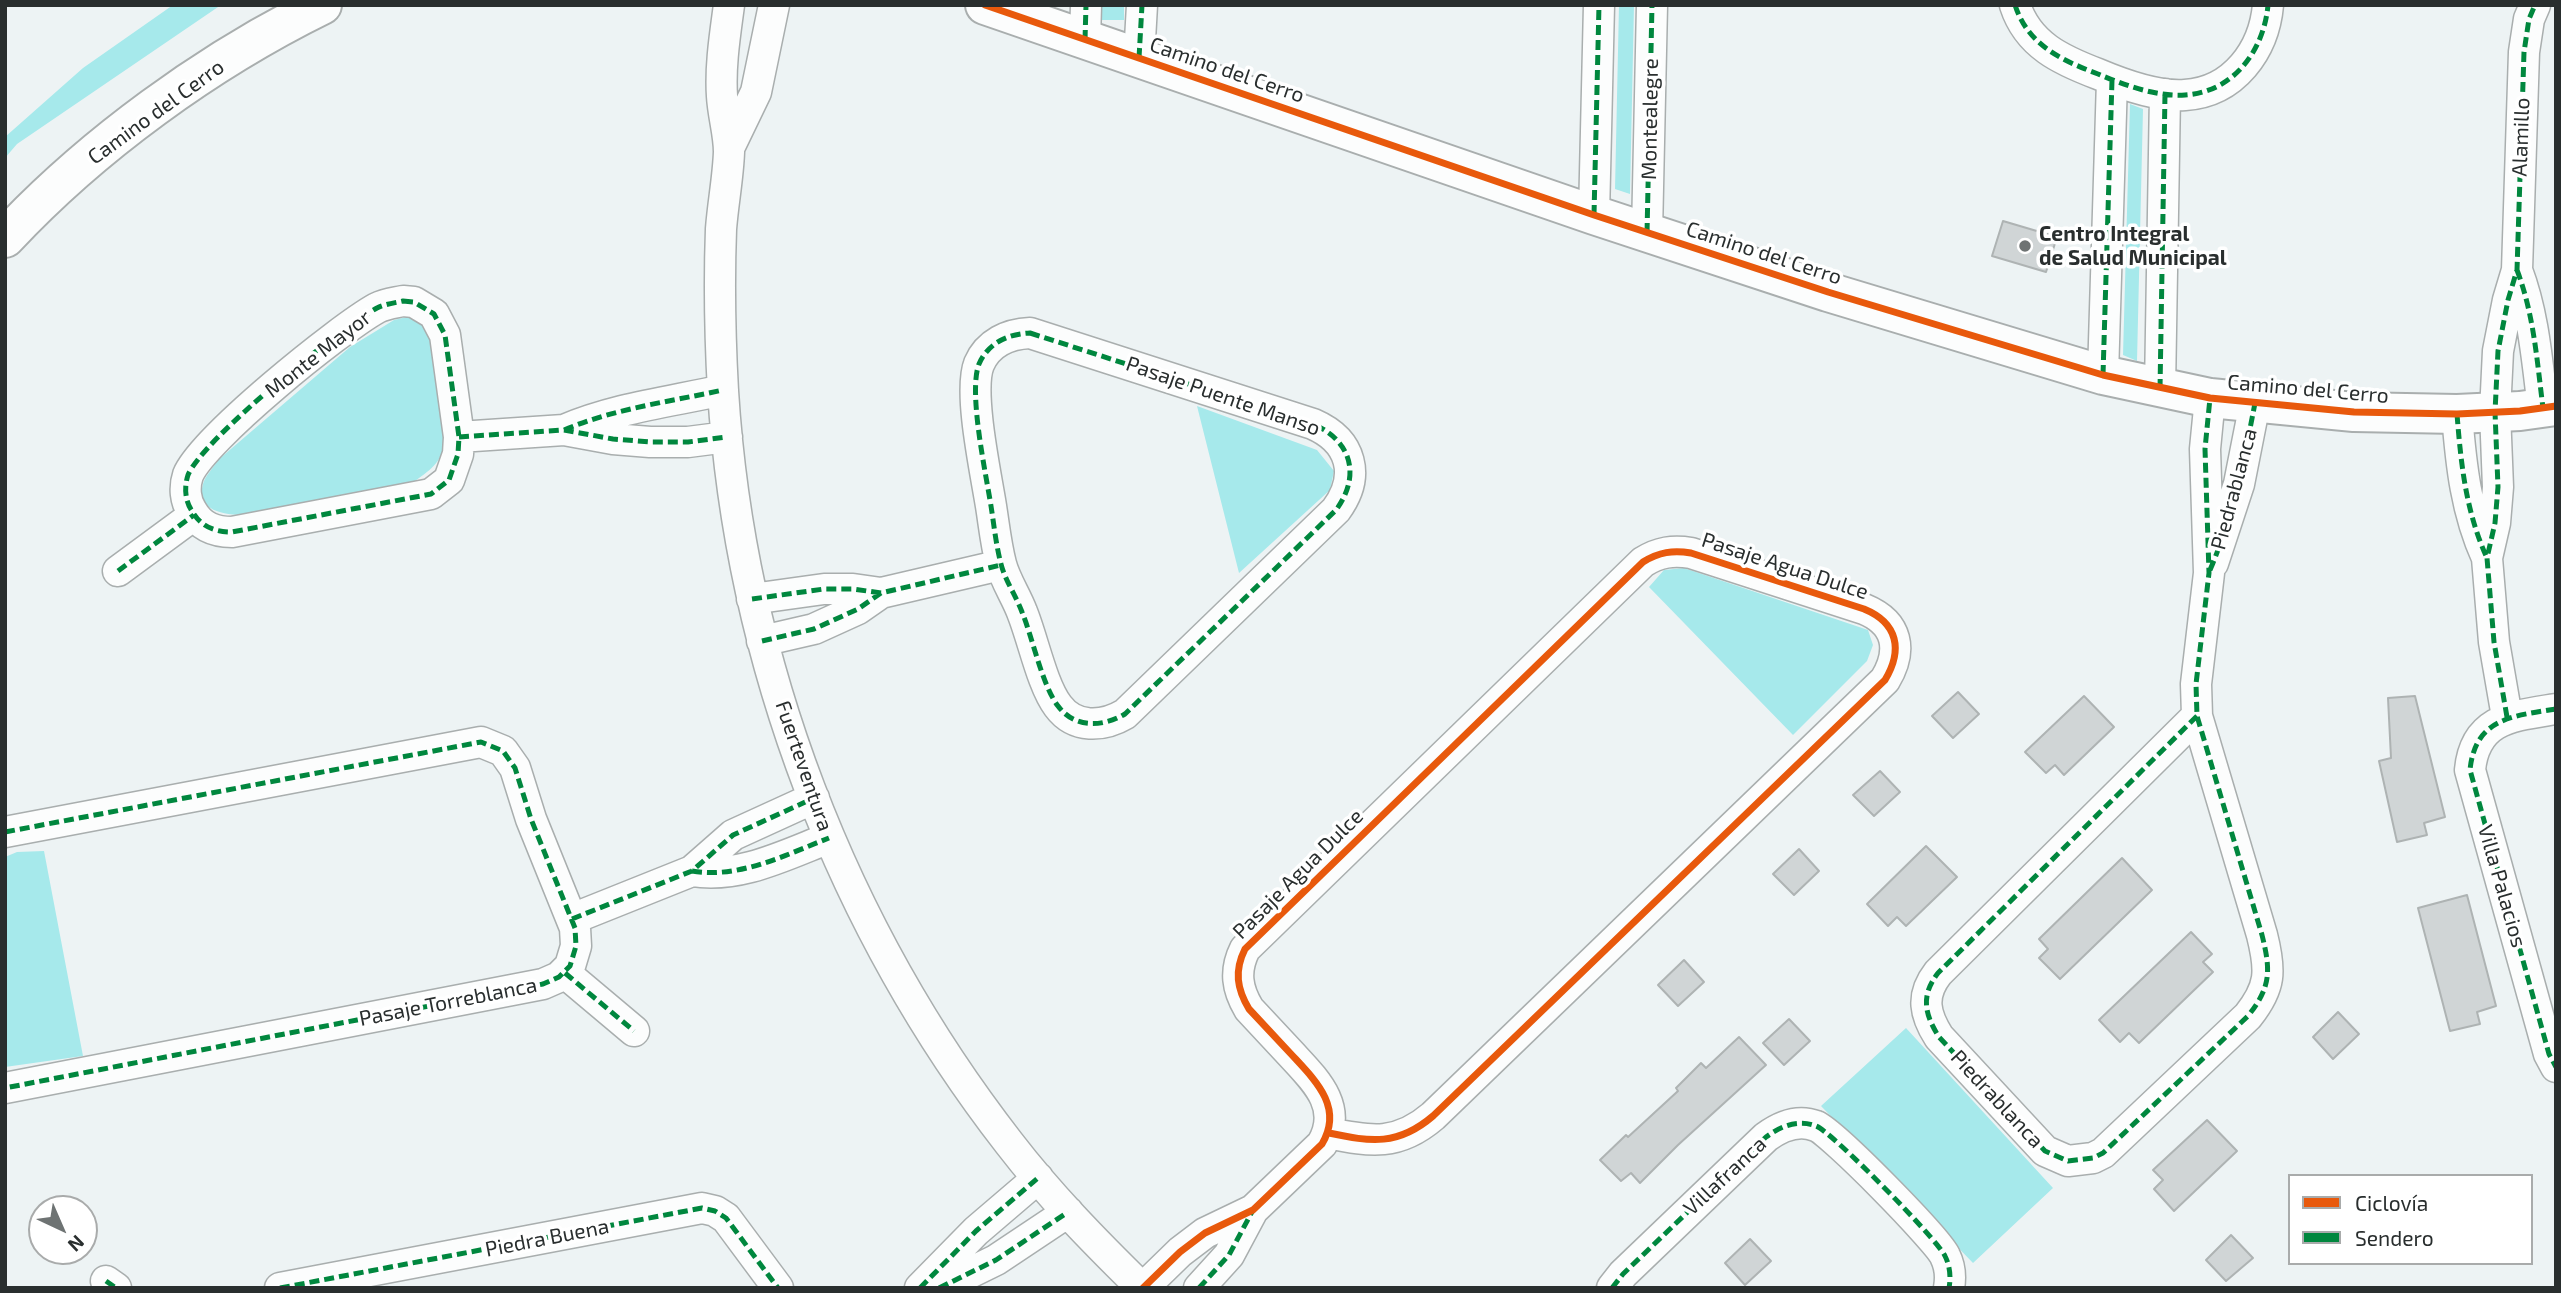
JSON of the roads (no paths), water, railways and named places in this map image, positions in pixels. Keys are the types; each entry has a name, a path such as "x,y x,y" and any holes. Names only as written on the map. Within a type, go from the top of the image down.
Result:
{"street":[{"name":"Camino del Cerro","path":"5,238 60,185 167,99 270,33 322,5"},
{"name":"Fuerteventura","path":"729,5 721,80 724,125 729,148 722,229 720,310 723,390 738,519 762,641 829,838 895,973 934,1037 984,1109 1038,1178 1143,1288"},
{"name":"Fuerteventura","path":"729,148 756,92 774,5"},
{"name":"Camino del Cerro","path":"985,5 1085,22 1139,58 1647,233 1828,292 2103,375 2210,398 2354,412 2458,414 2549,407"},
{"path":"1139,58 1142,5"},
{"path":"1594,215 1599,5"},
{"name":"Montealegre","path":"1647,233 1653,5"},
{"path":"2015,5 2026,28 2049,52 2063,61 2112,80 2165,94 2186,95 2204,92 2222,84 2250,59 2265,26 2268,5"},
{"name":"Alamillo","path":"2495,412 2498,351 2517,270 2524,52 2529,19 2535,5"},
{"path":"2103,375 2112,80"},
{"path":"2160,389 2165,94"},
{"name":"Alamillo","path":"2517,270 2528,299 2549,407"},
{"name":"Monte Mayor","path":"414,302 434,314 445,335 459,437 454,470 442,487 431,494 232,532 210,529 194,515 186,499 189,473 209,448 248,410 326,344 377,308 391,303 414,302"},
{"name":"Pasaje Puente Manso","path":"1030,333 1042,336 1313,424 1337,439 1350,465 1346,497 1336,510 1125,715 1113,721 1086,724 1071,718 1058,707 1050,693 1022,613 1001,565 975,387 980,362 987,352 1006,337 1030,333"},
{"path":"564,430 620,410 723,390"},
{"name":"Piedrablanca","path":"2197,716 1938,973 1927,990 1926,1010 1939,1037 2036,1143 2056,1157 2080,1161 2103,1153 2248,1016 2260,1000 2268,982 2266,951 2197,716 2196,684 2209,573 2205,449 2210,398"},
{"name":"Piedrablanca","path":"2209,573 2232,511 2255,403"},
{"path":"2487,558 2495,523 2498,487 2495,412"},
{"path":"2458,414 2468,509 2487,558 2494,642 2508,717"},
{"path":"459,437 564,430 613,439 650,442 688,442 727,437"},
{"path":"118,571 194,515"},
{"name":"Pasaje Agua Dulce","path":"1661,552 1691,553 1864,609 1883,620 1895,639 1896,654 1885,680 1433,1116 1419,1128 1390,1139 1355,1139 1329,1133 1331,1121 1323,1091 1241,997 1237,970 1245,949 1643,562 1661,552"},
{"path":"752,599 824,589 881,593 1001,565"},
{"path":"762,641 814,629 858,609 881,593"},
{"name":"Villa Palacios","path":"2556,709 2508,717 2493,725 2480,737 2471,758 2470,771 2549,1054 2556,1067"},
{"name":"Pasaje Torreblanca","path":"5,832 481,742 503,751 515,768 531,819 577,937 573,958 565,973 543,984 5,1088"},
{"path":"572,919 692,871 733,835 814,798"},
{"path":"692,871 733,872 829,838"},
{"path":"565,973 634,1031"},
{"name":"Villafranca","path":"1612,1288 1766,1137 1790,1124 1816,1126 1838,1142 1938,1245 1949,1268 1949,1288"},
{"path":"1143,1288 1180,1252 1205,1233 1253,1210 1322,1144 1329,1133"},
{"path":"920,1288 975,1231 1038,1178"},
{"name":"Piedra Buena","path":"280,1288 702,1208 715,1211 726,1218 778,1288"},
{"path":"1199,1288 1229,1255 1253,1210"},
{"path":"939,1288 996,1260 1068,1212"}],"place":[{"name":"Centro Integral de Salud Municipal","path":"2025,246"}]}
